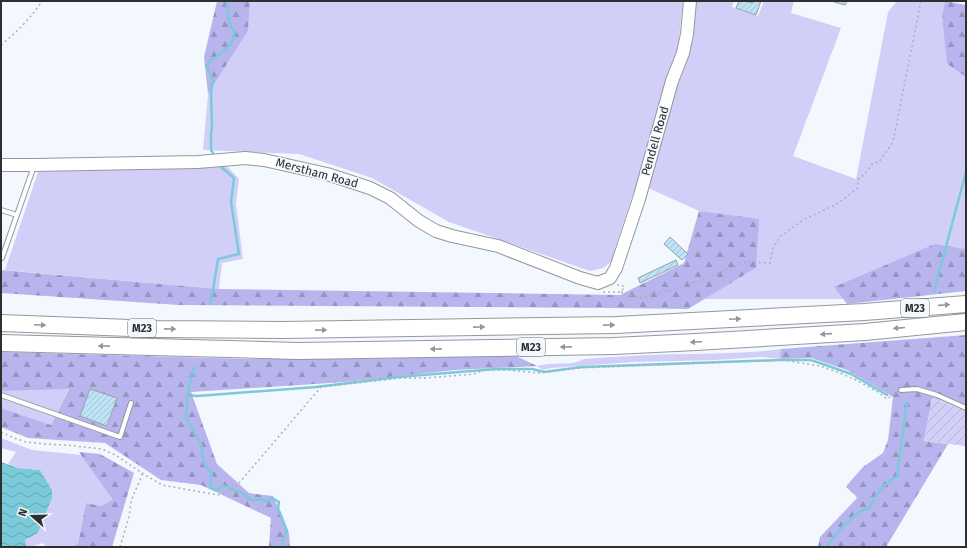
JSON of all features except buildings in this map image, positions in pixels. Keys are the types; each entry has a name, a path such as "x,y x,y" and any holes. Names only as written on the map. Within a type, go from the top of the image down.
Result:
{"highway":[{"name":"M23","path":"1,323 156,329 282,330 616,325 864,312 966,304"},
{"name":"M23","path":"1,343 298,351 614,346 865,332 966,322"}],"street":[{"name":"Pendell Road","path":"614,282 616,268 639,199 672,81 683,53 687,34 690,1"},
{"name":"Merstham Road","path":"1,165 198,162 245,158 264,160 327,174 370,188 390,198 419,221 452,236 498,246 592,282 614,282"}],"lane":[{"path":"1,258 34,165"},
{"path":"1,210 17,215"},
{"path":"901,390 917,389 937,395 966,408"},
{"path":"1,395 120,437 130,403"}],"path":[{"path":"1,45 11,37 34,13 42,1"},
{"path":"598,291 621,292 640,298 683,287 746,262 770,262 773,248 780,237 803,220 837,204 857,189 859,178 864,175 873,163 879,162 893,142 921,1"},
{"path":"614,282 623,286 621,292"},
{"path":"621,292 625,286"},
{"path":"1,432 26,442 102,449 117,456 142,473 162,484 218,495 233,490 321,387 402,378 426,378 474,374 484,370 508,370 538,374 579,368 783,360 820,366 837,372 854,379 886,398 901,390"},
{"path":"120,547 129,517 131,501 142,473"}],"shaded area":[{"path":"250,1 683,1 676,64 612,261 603,268 590,271 449,222 372,178 299,154 203,150 208,94 248,31"},
{"path":"695,1 734,1 732,7 758,16 764,1 794,1 791,13 841,28 793,156 856,179 888,12 897,1 945,1 942,16 948,65 966,77 965,249 835,287 844,299 704,299 756,268 710,213 699,211 646,187"},
{"path":"226,165 239,179 236,204 243,259 222,263 219,289 5,270 38,172"},
{"path":"781,349 781,359 761,357 716,360 632,362 542,370 537,366 546,364 572,363 584,359 612,357 738,353"},
{"path":"69,388 51,425 1,408 1,391"},
{"path":"932,397 966,411 966,446 924,441"},
{"path":"1,438 32,450 82,455 114,501 101,506 86,503 78,544 68,547 46,547 43,543 27,547 25,540 38,533 52,498 40,470 18,468 8,464 16,452 1,448"}],"green space":[{"path":"217,1 250,1 248,31 208,94 204,57"},
{"path":"945,1 966,5 966,77 947,64 942,16"},
{"path":"699,211 759,219 756,268 688,309 179,305 1,293 1,270 219,289 620,295 684,263"},
{"path":"935,244 966,248 966,291 847,304 834,287"},
{"path":"966,335 966,406 932,398 924,441 948,444 886,547 818,547 820,537 857,498 846,487 848,484 863,467 883,453 888,440 893,397 847,370 811,358 781,359 781,349"},
{"path":"1,352 248,359 516,356 537,366 455,370 345,382 191,392 217,464 249,493 273,496 289,533 290,547 269,547 271,518 201,485 161,480 105,443 28,438 1,427 1,408 51,425 69,389 1,391","holes":["90,389 117,398 107,426 80,416"]},
{"path":"79,452 100,454 134,473 112,547 69,547 78,544 86,503 101,506 113,500"}],"water":[{"path":"1,462 18,468 40,470 52,490 52,498 38,533 25,540 27,547 1,547"}],"waterway":[{"path":"213,153 211,150 211,93 213,79 207,65 231,44 235,32 229,21 226,1"},
{"path":"210,304 218,259 239,254 231,202 234,178 221,167 222,166"},
{"path":"934,291 966,172"},
{"path":"188,395 197,396 316,387 398,377 496,369 532,369 544,372 582,367 781,360 810,360 817,362 851,374 887,395"},
{"path":"194,367 188,391 186,418 201,444 204,464 212,473 210,488 218,490 221,485 240,492 253,501 261,499 267,502 272,498 279,502 278,508 287,531 283,540 283,547"},
{"path":"826,547 844,525 858,513 870,507 875,497 884,486 892,479 897,477 907,402"}]}
